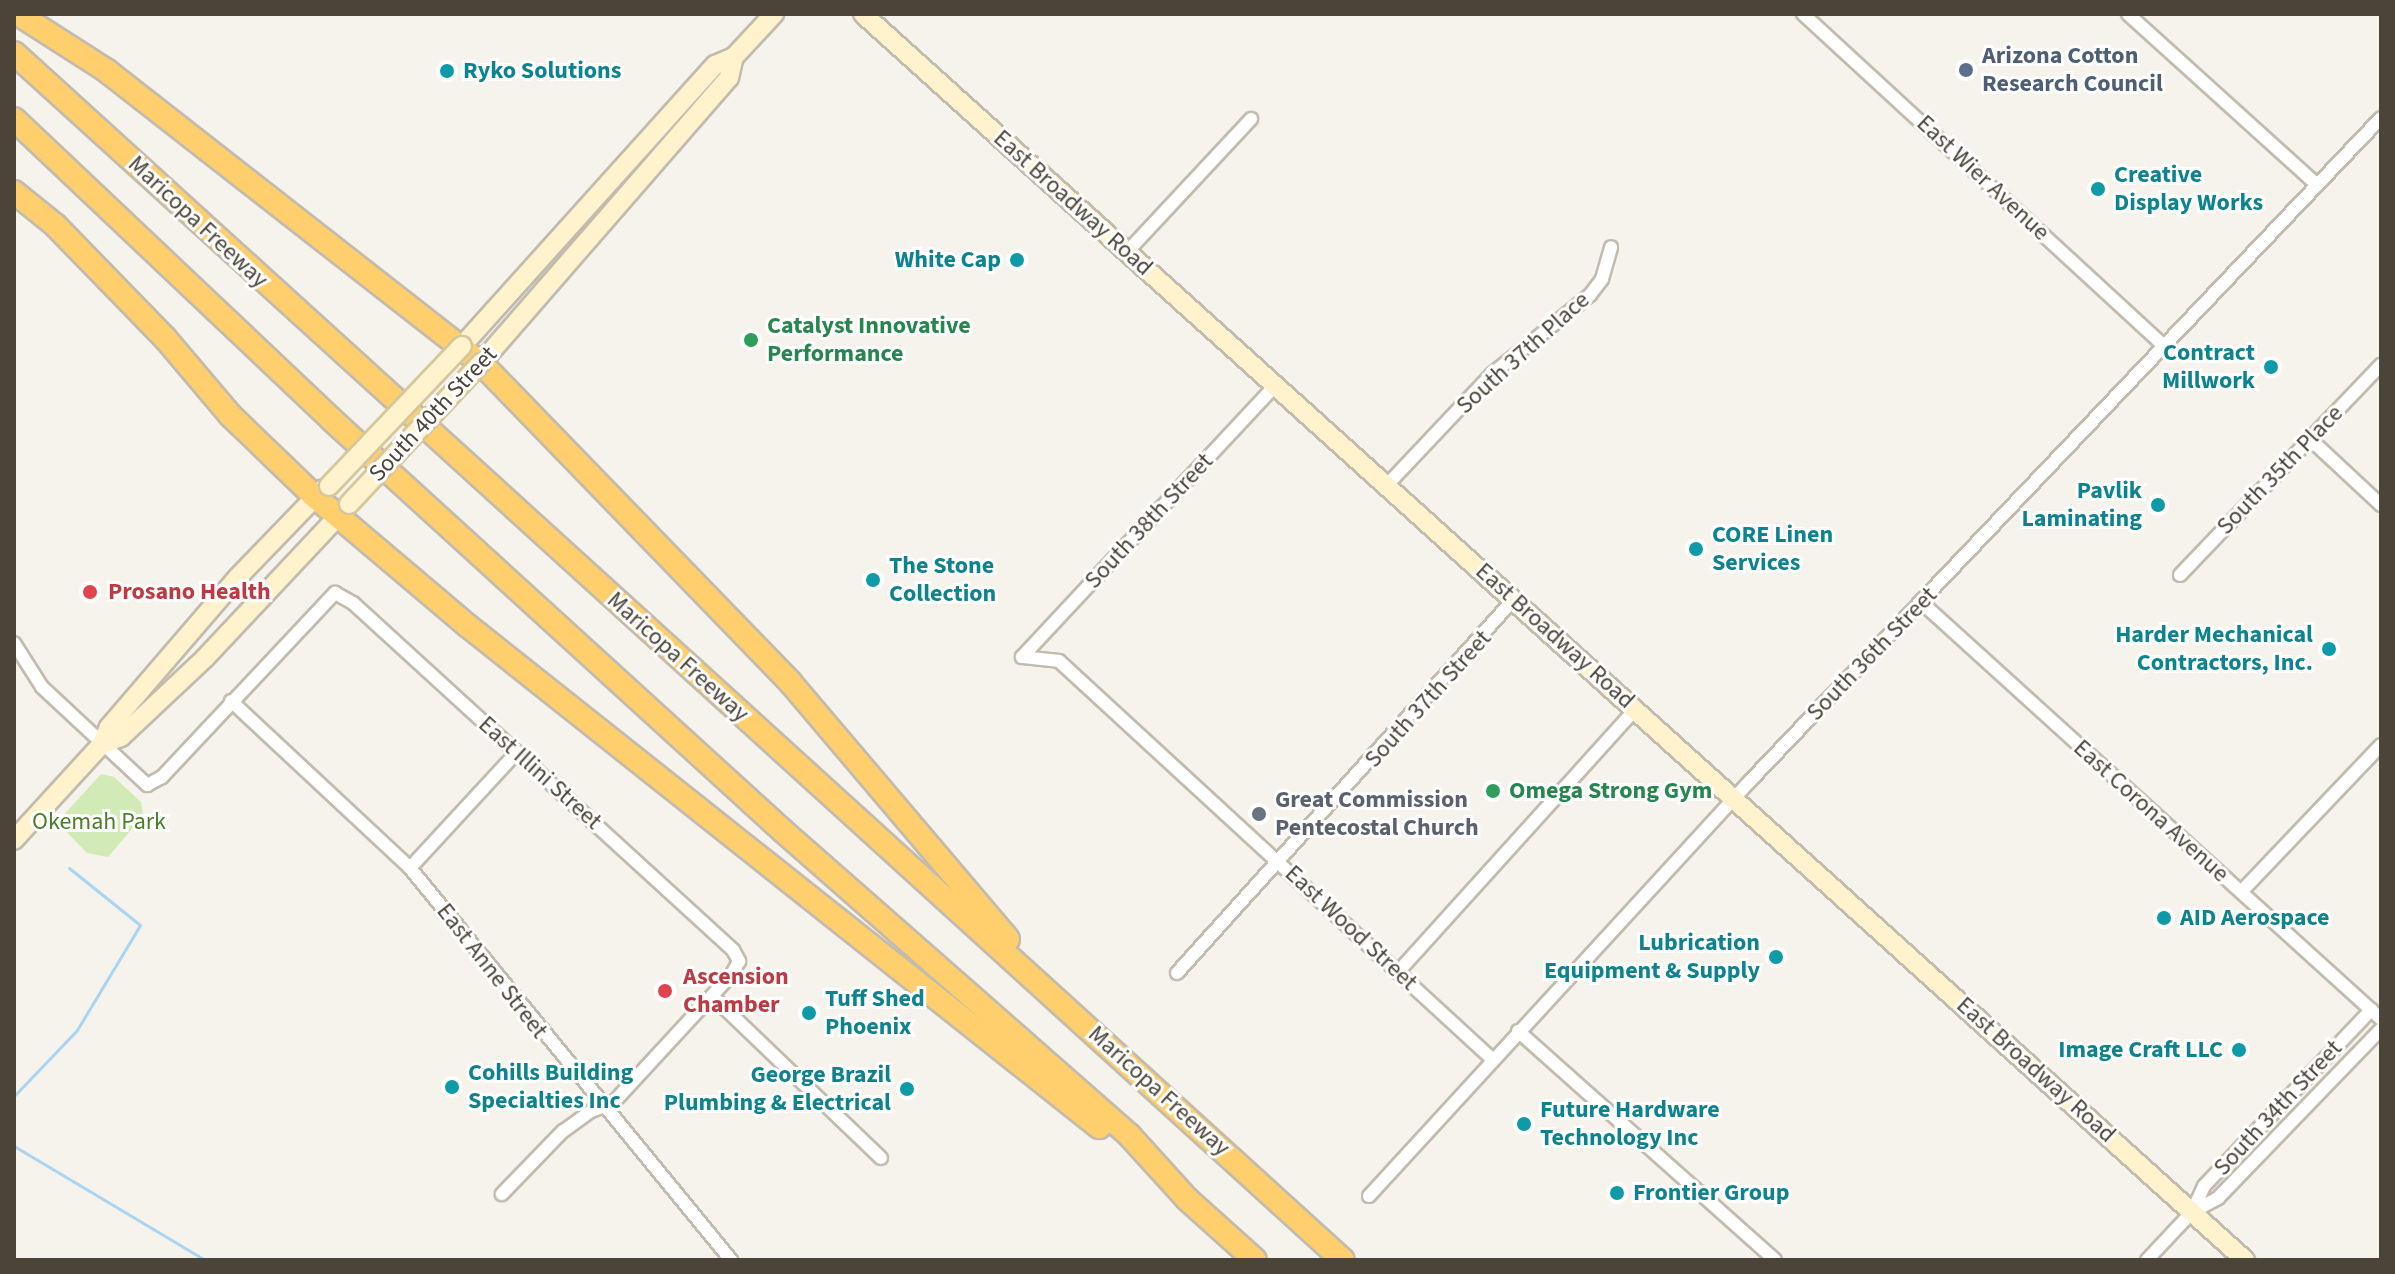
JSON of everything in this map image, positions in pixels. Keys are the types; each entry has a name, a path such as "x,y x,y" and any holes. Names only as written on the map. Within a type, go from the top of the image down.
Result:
{"highway":[{"path":"18,14 107,71 481,363 790,682 1066,1007"},
{"name":"Maricopa Freeway","path":"14,53 1343,1260"},
{"path":"14,119 783,831 1129,1135 1187,1199"},
{"path":"14,139 118,218"},
{"path":"14,192 77,248 165,338 230,415 321,490 448,610 1187,1199 1255,1260"}],"main road":[{"name":"South 40th Street","path":"14,840 102,744 109,727 142,687 321,490 462,346 715,65 734,57 774,14"},
{"name":"East Broadway Road","path":"863,14 2245,1260"},
{"name":"South 40th Street","path":"102,744 121,737 205,658 481,363 729,78 734,57"}],"street":[{"name":"East Wier Avenue","path":"1803,14 2162,344"},
{"path":"2128,14 2317,185"},
{"name":"South 36th Street","path":"1369,1196 1734,798 2162,344 2381,118"},
{"path":"1127,252 1251,119"},
{"name":"South 37th Place","path":"1387,485 1492,374 1590,295 1602,279 1611,247"},
{"name":"South 35th Place","path":"2180,575 2381,365"},
{"name":"South 38th Street","path":"1022,657 1276,385"},
{"path":"2310,439 2381,505"},
{"name":"East Illini Street","path":"231,701 335,593 353,603 733,950 739,961 712,996"},
{"name":"South 37th Street","path":"1177,973 1514,599"},
{"name":"East Corona Avenue","path":"1921,602 2376,1015"},
{"path":"14,643 42,687 140,781 157,783 231,701"},
{"name":"East Wood Street","path":"1022,657 1059,661 1492,1059"},
{"name":"East Anne Street","path":"231,701 410,868 731,1260"},
{"path":"1398,972 1636,709"},
{"path":"2241,892 2381,745"},
{"path":"410,868 517,752"},
{"path":"502,1194 563,1131 602,1105 613,1103 712,996 881,1158"},
{"name":"South 34th Street","path":"2147,1260 2192,1212 2204,1186 2376,1015"},
{"name":"South 34th Street","path":"2192,1212 2218,1198 2381,1029"},
{"path":"1518,1031 1775,1260"}],"green space":[{"name":"Okemah Park","path":"101,774 114,777 141,802 143,816 108,857 87,853 57,822"}],"waterway":[{"path":"14,1096 77,1030 140,925 69,868"},
{"path":"14,1146 205,1260"}],"place":[{"name":"Arizona Cotton Research Council","path":"1966,70"},
{"name":"Ryko Solutions","path":"447,71"},
{"name":"Creative Display Works","path":"2098,189"},
{"name":"White Cap","path":"1017,260"},
{"name":"Catalyst Innovative Performance","path":"751,340"},
{"name":"Contract Millwork","path":"2271,367"},
{"name":"Pavlik Laminating","path":"2158,505"},
{"name":"CORE Linen Services","path":"1696,549"},
{"name":"The Stone Collection","path":"873,580"},
{"name":"Prosano Health","path":"90,592"},
{"name":"Harder Mechanical Contractors, Inc.","path":"2329,649"},
{"name":"Omega Strong Gym","path":"1493,791"},
{"name":"Great Commission Pentecostal Church","path":"1259,814"},
{"name":"AID Aerospace","path":"2164,918"},
{"name":"Lubrication Equipment & Supply","path":"1776,957"},
{"name":"Ascension Chamber","path":"665,991"},
{"name":"Tuff Shed Phoenix","path":"809,1013"},
{"name":"Image Craft LLC","path":"2239,1050"},
{"name":"Cohills Building Specialties Inc","path":"452,1087"},
{"name":"George Brazil Plumbing & Electrical","path":"907,1089"},
{"name":"Future Hardware Technology Inc","path":"1524,1124"},
{"name":"Frontier Group","path":"1617,1193"}]}
